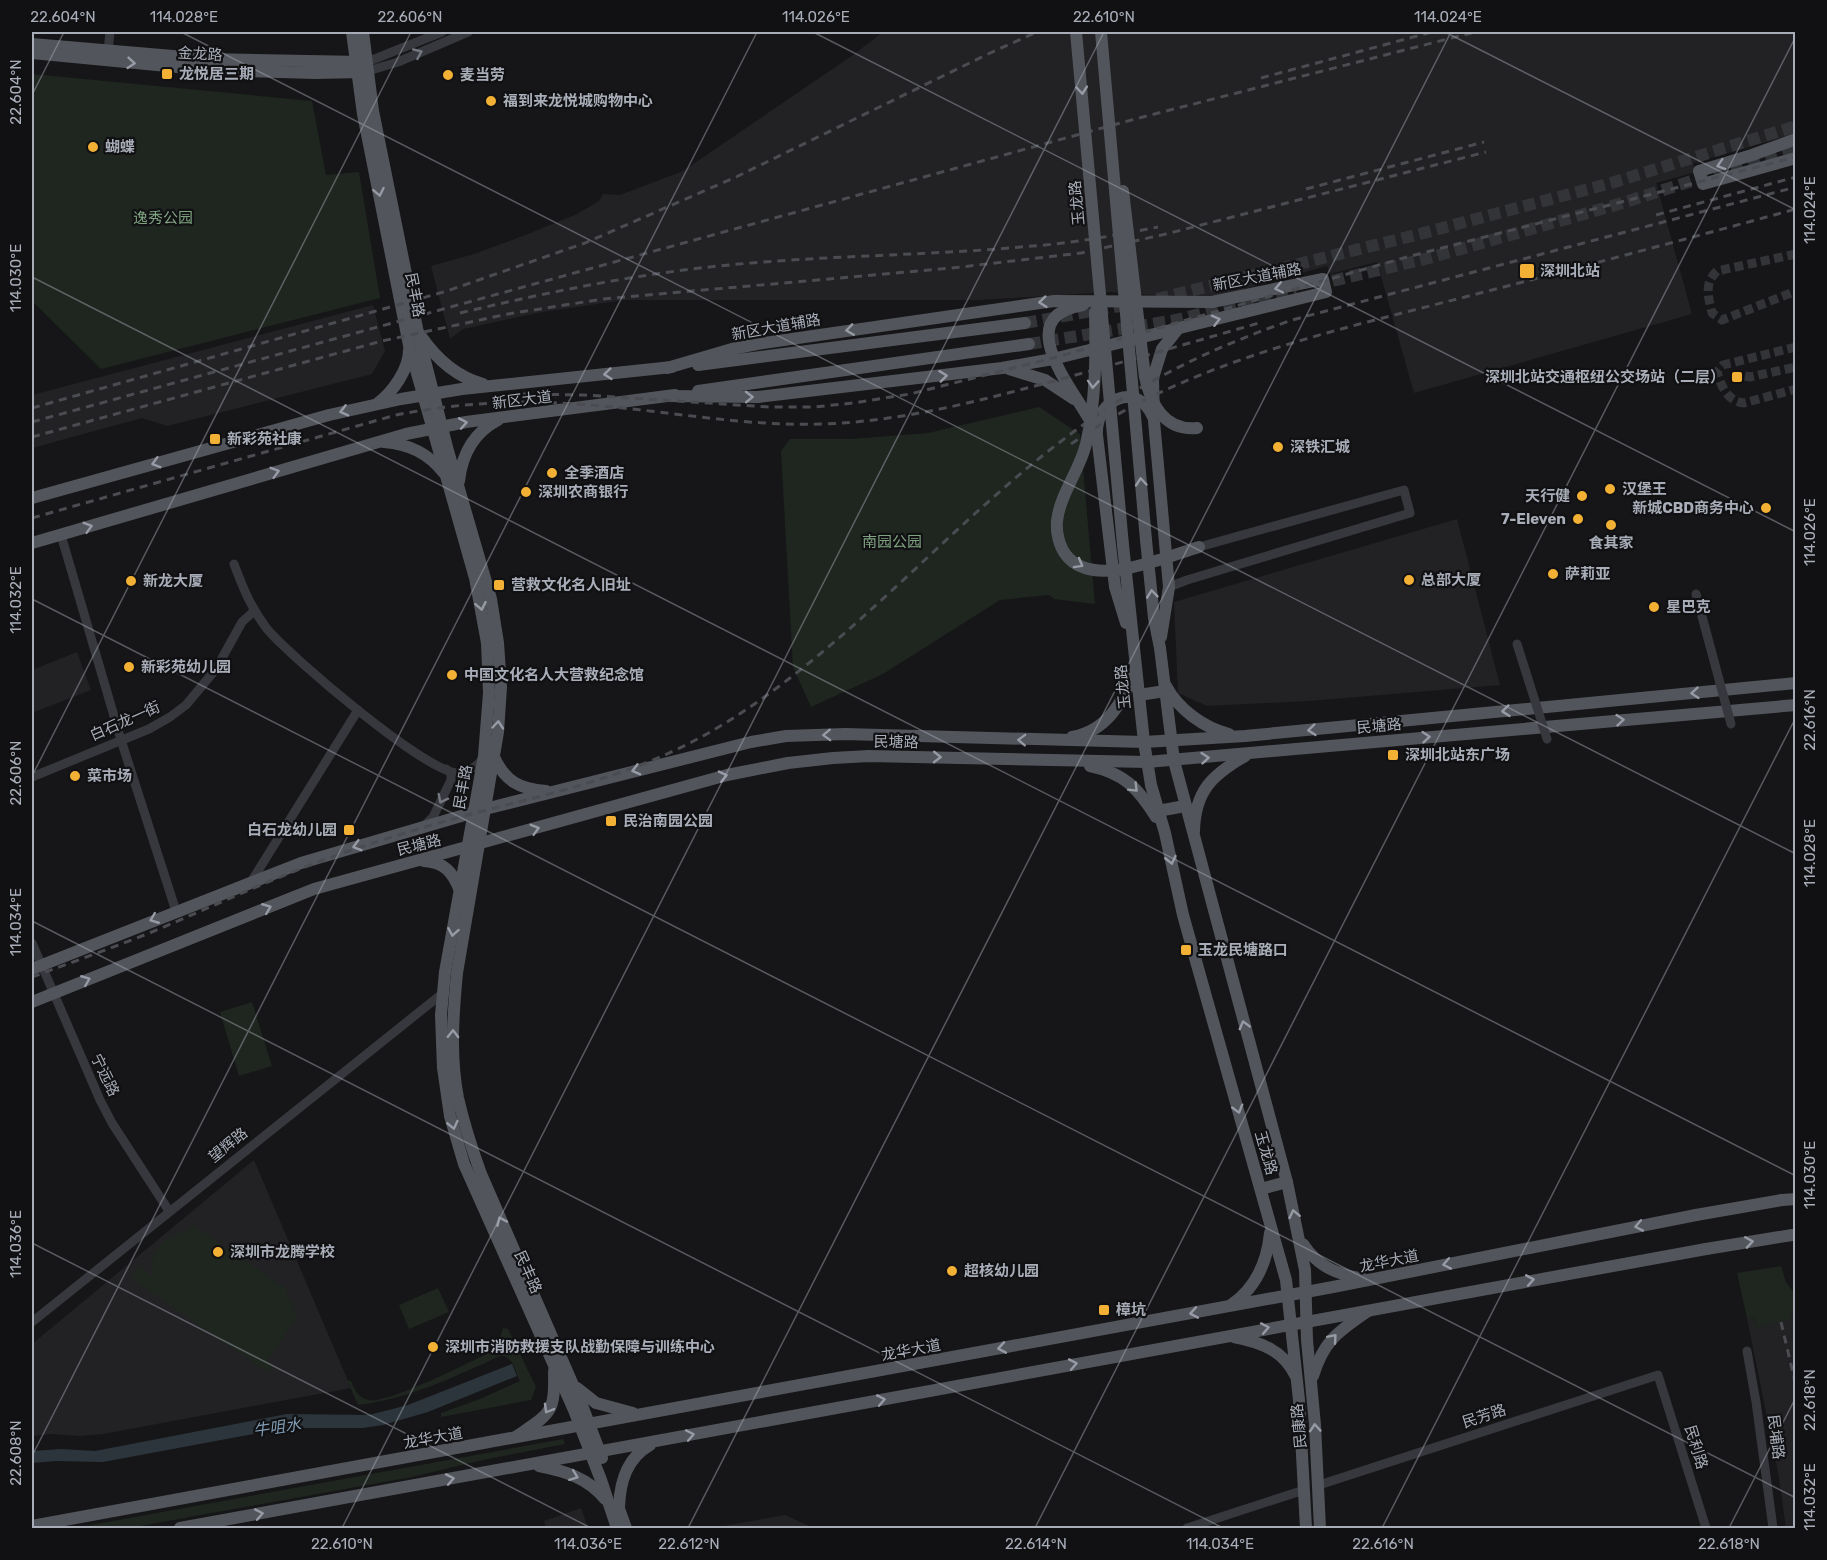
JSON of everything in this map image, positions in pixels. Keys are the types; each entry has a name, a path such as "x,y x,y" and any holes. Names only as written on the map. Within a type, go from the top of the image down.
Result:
{"main road":[{"name":"民丰路","path":"352,32 373,111 418,333 428,395"},
{"name":"民丰路","path":"363,32 363,114 409,345 428,395 437,428 447,476 475,578 487,643 489,757"},
{"name":"玉龙路","path":"1076,32 1123,545 1147,762 1184,915 1271,1226 1288,1295 1292,1323"},
{"name":"玉龙路","path":"1101,32 1146,540 1154,618 1174,761 1287,1182 1299,1235 1307,1320"},
{"name":"金龙路","path":"32,44 208,59 362,67"},
{"name":"金龙路","path":"32,53 209,70 362,67"},
{"path":"1109,124 1124,197 1149,397 1165,419 1181,427 1197,428"},
{"path":"1796,139 1698,171 1703,184 1796,158"},
{"path":"1752,155 1756,169"},
{"path":"1094,220 1094,383 1084,452 1059,512 1057,531 1061,546 1069,559 1075,563 1089,570 1104,572 1120,570 1200,547"},
{"name":"新区大道辅路","path":"667,368 757,344 1024,304 1114,300 1212,302 1323,279 1326,292 1176,330 1002,368 758,397 669,396"},
{"path":"1098,435 1053,358 1048,329 1057,314 1071,307 1114,300"},
{"name":"新区大道","path":"32,498 375,404 493,386 749,359 1025,323"},
{"path":"1160,648 1169,587 1154,421 1153,378 1162,349 1176,330"},
{"path":"418,333 437,357 450,368 471,381 493,386"},
{"name":"新区大道","path":"32,543 377,441 437,428 1029,344"},
{"path":"375,404 384,398 398,381 410,354 409,345"},
{"path":"1002,368 1020,371 1045,380 1063,390 1081,405"},
{"path":"1134,647 1115,587 1098,420 1100,413 1111,402 1126,398 1141,402 1152,414 1154,421"},
{"path":"459,483 461,466 468,447 488,425 504,417"},
{"name":"民丰路","path":"437,428 459,483 491,599 498,643 501,687 473,846 457,973 454,1008 454,1061 458,1096 467,1135 481,1174 571,1381 614,1507 626,1528"},
{"path":"377,441 397,443 419,451 438,465 447,476"},
{"path":"1050,741 1093,731 1108,720 1128,689 1136,667"},
{"name":"民塘路","path":"36,967 301,863 556,791 716,750 786,736 845,734 1050,741 1171,741 1283,733 1796,683"},
{"path":"1139,695 1164,687 1201,722 1216,731 1245,736"},
{"name":"民塘路","path":"32,1002 314,889 689,784 788,763 868,756 1174,761 1284,749 1796,705"},
{"path":"1193,838 1197,811 1204,789 1218,773 1248,754"},
{"path":"489,757 515,783 535,790 556,791"},
{"path":"1062,760 1102,768 1125,780 1143,797 1165,833"},
{"path":"1158,811 1185,806"},
{"name":"民丰路","path":"473,846 460,891 443,993 441,1038 443,1068 456,1138 464,1164 554,1364 585,1425"},
{"path":"411,862 426,860 442,864 451,871 460,891"},
{"path":"1261,1189 1287,1182"},
{"name":"龙华大道","path":"32,1526 1228,1307 1696,1215 1796,1199"},
{"path":"1228,1307 1243,1296 1258,1276 1267,1250 1271,1226"},
{"path":"180,1528 1307,1320 1794,1234"},
{"path":"1299,1235 1309,1252 1323,1266 1344,1275 1373,1279"},
{"path":"1311,1383 1328,1343 1343,1327 1374,1308"},
{"name":"民康路","path":"1307,1320 1320,1528"},
{"name":"民康路","path":"1292,1323 1306,1528"},
{"path":"1227,1336 1252,1341 1276,1351 1288,1363 1297,1378"},
{"path":"513,1438 543,1418 550,1409 554,1398 554,1364"},
{"path":"571,1381 584,1395 602,1405 623,1412 646,1414"},
{"path":"526,1465 552,1468 585,1480 614,1507 628,1465 641,1450 658,1441"},
{"name":"民丰路","path":"614,1507 617,1528"}],"street":[{"path":"108,51 110,32"},
{"path":"362,67 442,32"},
{"path":"362,67 398,62 468,32"},
{"path":"1169,587 1187,579 1410,513 1404,490 1200,547"},
{"path":"61,535 121,740 176,911"},
{"path":"234,564 254,611 270,631 358,711 392,736 451,773 451,780 433,817 422,827"},
{"path":"1696,594 1731,724"},
{"name":"白石龙一街","path":"32,777 160,724 186,705 216,669 242,622 254,611"},
{"path":"1517,644 1547,739"},
{"path":"251,882 358,711"},
{"path":"1283,733 1284,749"},
{"path":"446,769 456,772 465,771 489,757"},
{"name":"宁远路","path":"32,943 36,967 52,994 100,1100 112,1123 169,1211"},
{"name":"望辉路","path":"32,1322 443,993"},
{"name":"民埔路","path":"1747,1351 1773,1528"},
{"name":"民芳路","path":"1318,1485 1658,1375"},
{"name":"民利路","path":"1658,1375 1706,1528"},
{"path":"1187,1528 1304,1490"}],"shaded area":[{"path":"883,32 1795,32 1795,134 1693,163 1696,172 1656,183 1692,314 1414,393 1377,262 1330,274 1327,266 1207,299 1111,292 979,300 624,300 537,313 463,329 450,339 431,266 474,254 577,214 599,201 603,194 620,195 683,171"},
{"path":"373,305 385,351 372,374 167,426 142,418 32,448 32,395"},
{"path":"1457,519 1500,685 1309,701 1207,706 1178,693 1174,602"},
{"path":"77,652 91,690 32,713 32,670"},
{"name":"深圳市龙腾学校","path":"254,1160 351,1388 103,1434 32,1436 32,1344"},
{"path":"1795,1312 1795,1528 1786,1528 1778,1472 1747,1318 1754,1317 1757,1328"},
{"path":"581,1508 588,1528 546,1528 544,1521"},
{"path":"785,1515 814,1528 717,1528 718,1527"}],"green space":[{"name":"逸秀公园","path":"32,74 312,101 326,175 359,172 380,298 101,369 32,301"},
{"name":"南园公园","path":"1039,407 1080,434 1095,604 1054,599 1049,595 1000,600 883,674 811,707 793,667 781,451 790,439 851,439 928,433"},
{"path":"252,1002 272,1066 239,1076 220,1012"},
{"path":"193,1225 288,1290 286,1293 293,1304 296,1319 267,1361 273,1366 268,1373 131,1278 139,1266 153,1277 153,1259 160,1245 172,1236 189,1231"},
{"path":"1781,1266 1786,1282 1795,1294 1795,1312 1791,1313 1790,1319 1757,1328 1754,1317 1747,1318 1737,1273"},
{"path":"438,1288 449,1312 409,1329 399,1305"},
{"path":"503,1328 508,1329 536,1387 531,1400 441,1417 441,1413 520,1381 513,1364 504,1356 413,1392 358,1405 347,1380 351,1381 357,1393 365,1399 379,1400 393,1396 496,1349"},
{"path":"563,1439 565,1444 412,1477 129,1528 74,1528"}],"water":[{"name":"牛咀水","path":"512,1364 517,1376 428,1412 383,1425 363,1428 286,1428 103,1462 32,1463 32,1451 61,1449 95,1451 287,1414 369,1415 408,1405"}],"tunnel":[{"path":"1157,299 1416,235 1611,183 1796,126"},
{"path":"1315,285 1429,258 1619,204 1796,148"},
{"path":"1796,254 1717,271 1710,280 1708,290 1712,313 1722,320 1796,291"},
{"path":"1029,344 1176,320 1296,290"},
{"path":"1025,323 1125,305"},
{"path":"1796,347 1723,365 1717,372 1726,392 1738,402 1744,403 1796,389"},
{"path":"1745,376 1750,377 1796,367"}],"railway":[{"path":"32,408 447,291 585,243 736,177 1037,32"},
{"path":"1261,78 1432,32"},
{"path":"32,422 1135,119 1475,32"},
{"path":"1306,189 1484,142"},
{"path":"32,437 382,341 508,314 603,299 952,268 1081,253 1166,234 1486,152"},
{"path":"523,394 584,395 769,407 815,407 910,394 1057,357 1407,257 1796,157"},
{"path":"1656,215 1796,177"},
{"path":"32,977 147,934 334,856 435,824 602,779 661,757 689,743 765,697 810,662 1024,471 1068,436 1120,400 1203,355 1292,320 1796,187"},
{"path":"1071,444 1115,416 1160,392 1257,354 1357,325 1796,209"},
{"path":"460,313 568,289 677,271 786,260 1048,245 1158,227"},
{"path":"32,518 396,415 418,411 486,404 554,403 607,406 762,423 824,424 882,419 994,397 1259,323"},
{"path":"1781,1322 1796,1386"}],"place":[{"name":"龙悦居三期","path":"167,74"},
{"name":"麦当劳","path":"448,75"},
{"name":"福到来龙悦城购物中心","path":"491,101"},
{"name":"蝴蝶","path":"93,147"},
{"name":"深圳北站","path":"1527,271"},
{"name":"深圳北站交通枢纽公交场站（二层）","path":"1737,377"},
{"name":"新彩苑社康","path":"215,439"},
{"name":"深铁汇城","path":"1278,447"},
{"name":"全季酒店","path":"552,473"},
{"name":"汉堡王","path":"1610,489"},
{"name":"深圳农商银行","path":"526,492"},
{"name":"天行健","path":"1582,496"},
{"name":"新城CBD商务中心","path":"1766,508"},
{"name":"7-Eleven","path":"1578,519"},
{"name":"食其家","path":"1611,525"},
{"name":"萨莉亚","path":"1553,574"},
{"name":"总部大厦","path":"1409,580"},
{"name":"新龙大厦","path":"131,581"},
{"name":"营救文化名人旧址","path":"499,585"},
{"name":"星巴克","path":"1654,607"},
{"name":"新彩苑幼儿园","path":"129,667"},
{"name":"中国文化名人大营救纪念馆","path":"452,675"},
{"name":"深圳北站东广场","path":"1393,755"},
{"name":"菜市场","path":"75,776"},
{"name":"民治南园公园","path":"611,821"},
{"name":"白石龙幼儿园","path":"349,830"},
{"name":"玉龙民塘路口","path":"1186,950"},
{"name":"深圳市龙腾学校","path":"218,1252"},
{"name":"超核幼儿园","path":"952,1271"},
{"name":"樟坑","path":"1104,1310"},
{"name":"深圳市消防救援支队战勤保障与训练中心","path":"433,1347"}]}
